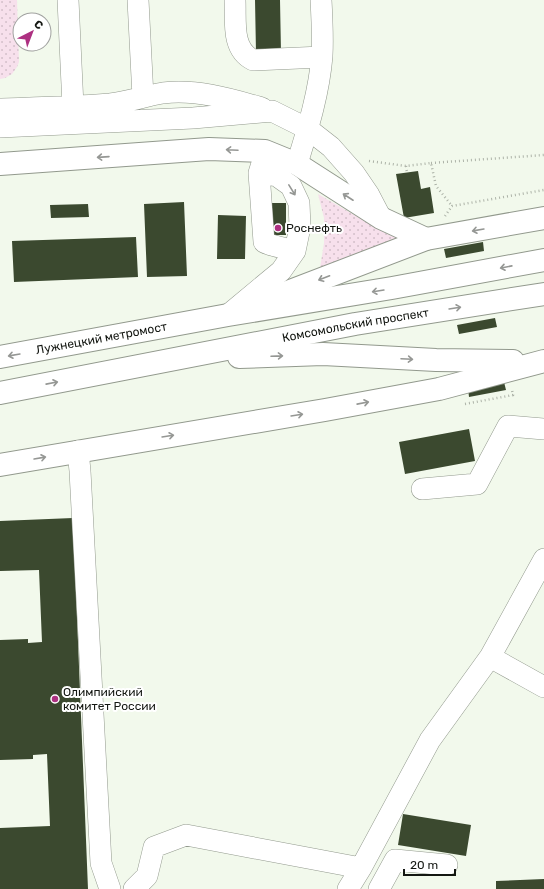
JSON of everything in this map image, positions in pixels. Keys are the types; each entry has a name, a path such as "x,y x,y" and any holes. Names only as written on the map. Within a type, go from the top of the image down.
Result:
{"main road":[{"path":"0,164 209,149 265,151 297,164 381,218 426,239"},
{"path":"228,315 426,239 544,218"},
{"path":"228,315 392,288 544,260"},
{"name":"Комсомольский проспект","path":"168,360 355,324 544,294"},
{"name":"Лужнецкий метромост","path":"0,357 228,315"},
{"path":"0,393 168,360 323,354 436,360 542,361"},
{"path":"0,465 325,410 439,389 542,361"}],"lane":[{"path":"68,0 73,106"},
{"path":"138,0 143,96"},
{"path":"235,0 237,39 239,47 247,57 253,60 322,57"},
{"path":"297,164 316,96 322,57 321,0"},
{"path":"0,109 110,104 143,96 165,93 196,93 235,100 272,112 308,129 331,147 345,162 369,195 381,218"},
{"path":"0,127 193,118 272,112"},
{"path":"265,151 260,173 264,242 268,245 280,246 295,251"},
{"path":"228,315 282,271 295,251 300,228 299,203 291,186 277,176 260,173"},
{"path":"422,489 477,484 508,426 544,429"},
{"path":"78,451 101,863 110,889"},
{"path":"348,889 361,868 430,740 490,657 544,559"},
{"path":"490,657 544,686"},
{"path":"134,889 148,876 154,847 186,835 361,868"},
{"path":"379,889 395,860 447,866"}],"path":[{"path":"366,161 406,166 544,155"},
{"path":"431,163 436,186 452,206"},
{"path":"406,166 407,172"},
{"path":"446,216 452,206 544,190"},
{"path":"512,388 513,395"}],"shaded area":[{"path":"0,0 17,0 17,12 12,12 12,52 19,52 19,62 12,74 0,79"},
{"path":"318,194 389,235 404,239 320,268 324,243 324,218"}],"building":[{"path":"255,0 280,0 281,53 256,53"},
{"path":"418,171 421,189 430,187 434,213 404,218 396,174"},
{"path":"184,202 187,276 147,277 144,204"},
{"path":"265,203 286,203 286,235 265,235"},
{"path":"88,204 89,217 51,218 50,205"},
{"path":"218,215 246,216 245,259 217,259"},
{"path":"136,237 138,277 14,282 12,241"},
{"path":"483,242 484,251 446,258 444,249"},
{"path":"495,318 497,327 459,334 457,325"},
{"path":"504,382 506,390 469,397 468,388"},
{"path":"469,429 475,461 405,474 399,442"},
{"name":"Олимпийский комитет России","path":"73,518 88,889 0,889 0,828 50,826 47,754 33,755 33,759 0,760 0,640 28,639 28,643 42,642 39,570 0,571 0,521"},
{"path":"403,814 471,825 466,856 398,845"},
{"path":"544,879 544,889 496,889 496,881"}],"place":[{"name":"Роснефть","path":"278,228"},
{"name":"Олимпийский комитет России","path":"55,699"}]}
